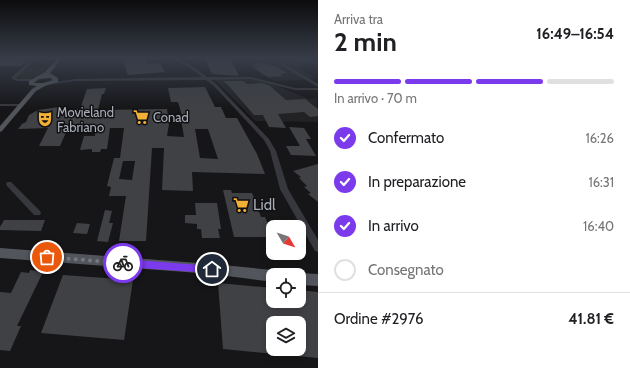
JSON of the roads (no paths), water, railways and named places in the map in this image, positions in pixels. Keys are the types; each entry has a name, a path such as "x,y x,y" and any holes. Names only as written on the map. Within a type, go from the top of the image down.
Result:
{"main road":[{"path":"33,84 43,85 52,78 53,75"},
{"path":"0,130 21,105 33,84 41,77 52,78"},
{"path":"0,253 212,269 266,275"},
{"path":"306,279 317,280"}],"street":[{"path":"16,75 13,78 24,80 33,84"},
{"path":"203,75 209,79 249,119 266,139 273,151 284,189 318,248"},
{"path":"300,75 318,86"},
{"path":"52,78 66,81 251,78 295,89 318,89"},
{"path":"0,105 21,105"},
{"path":"9,184 38,213"}],"place":[{"name":"Conad","path":"141,117"},
{"name":"Movieland Fabriano","path":"45,119"},
{"name":"Lidl","path":"241,205"}]}
